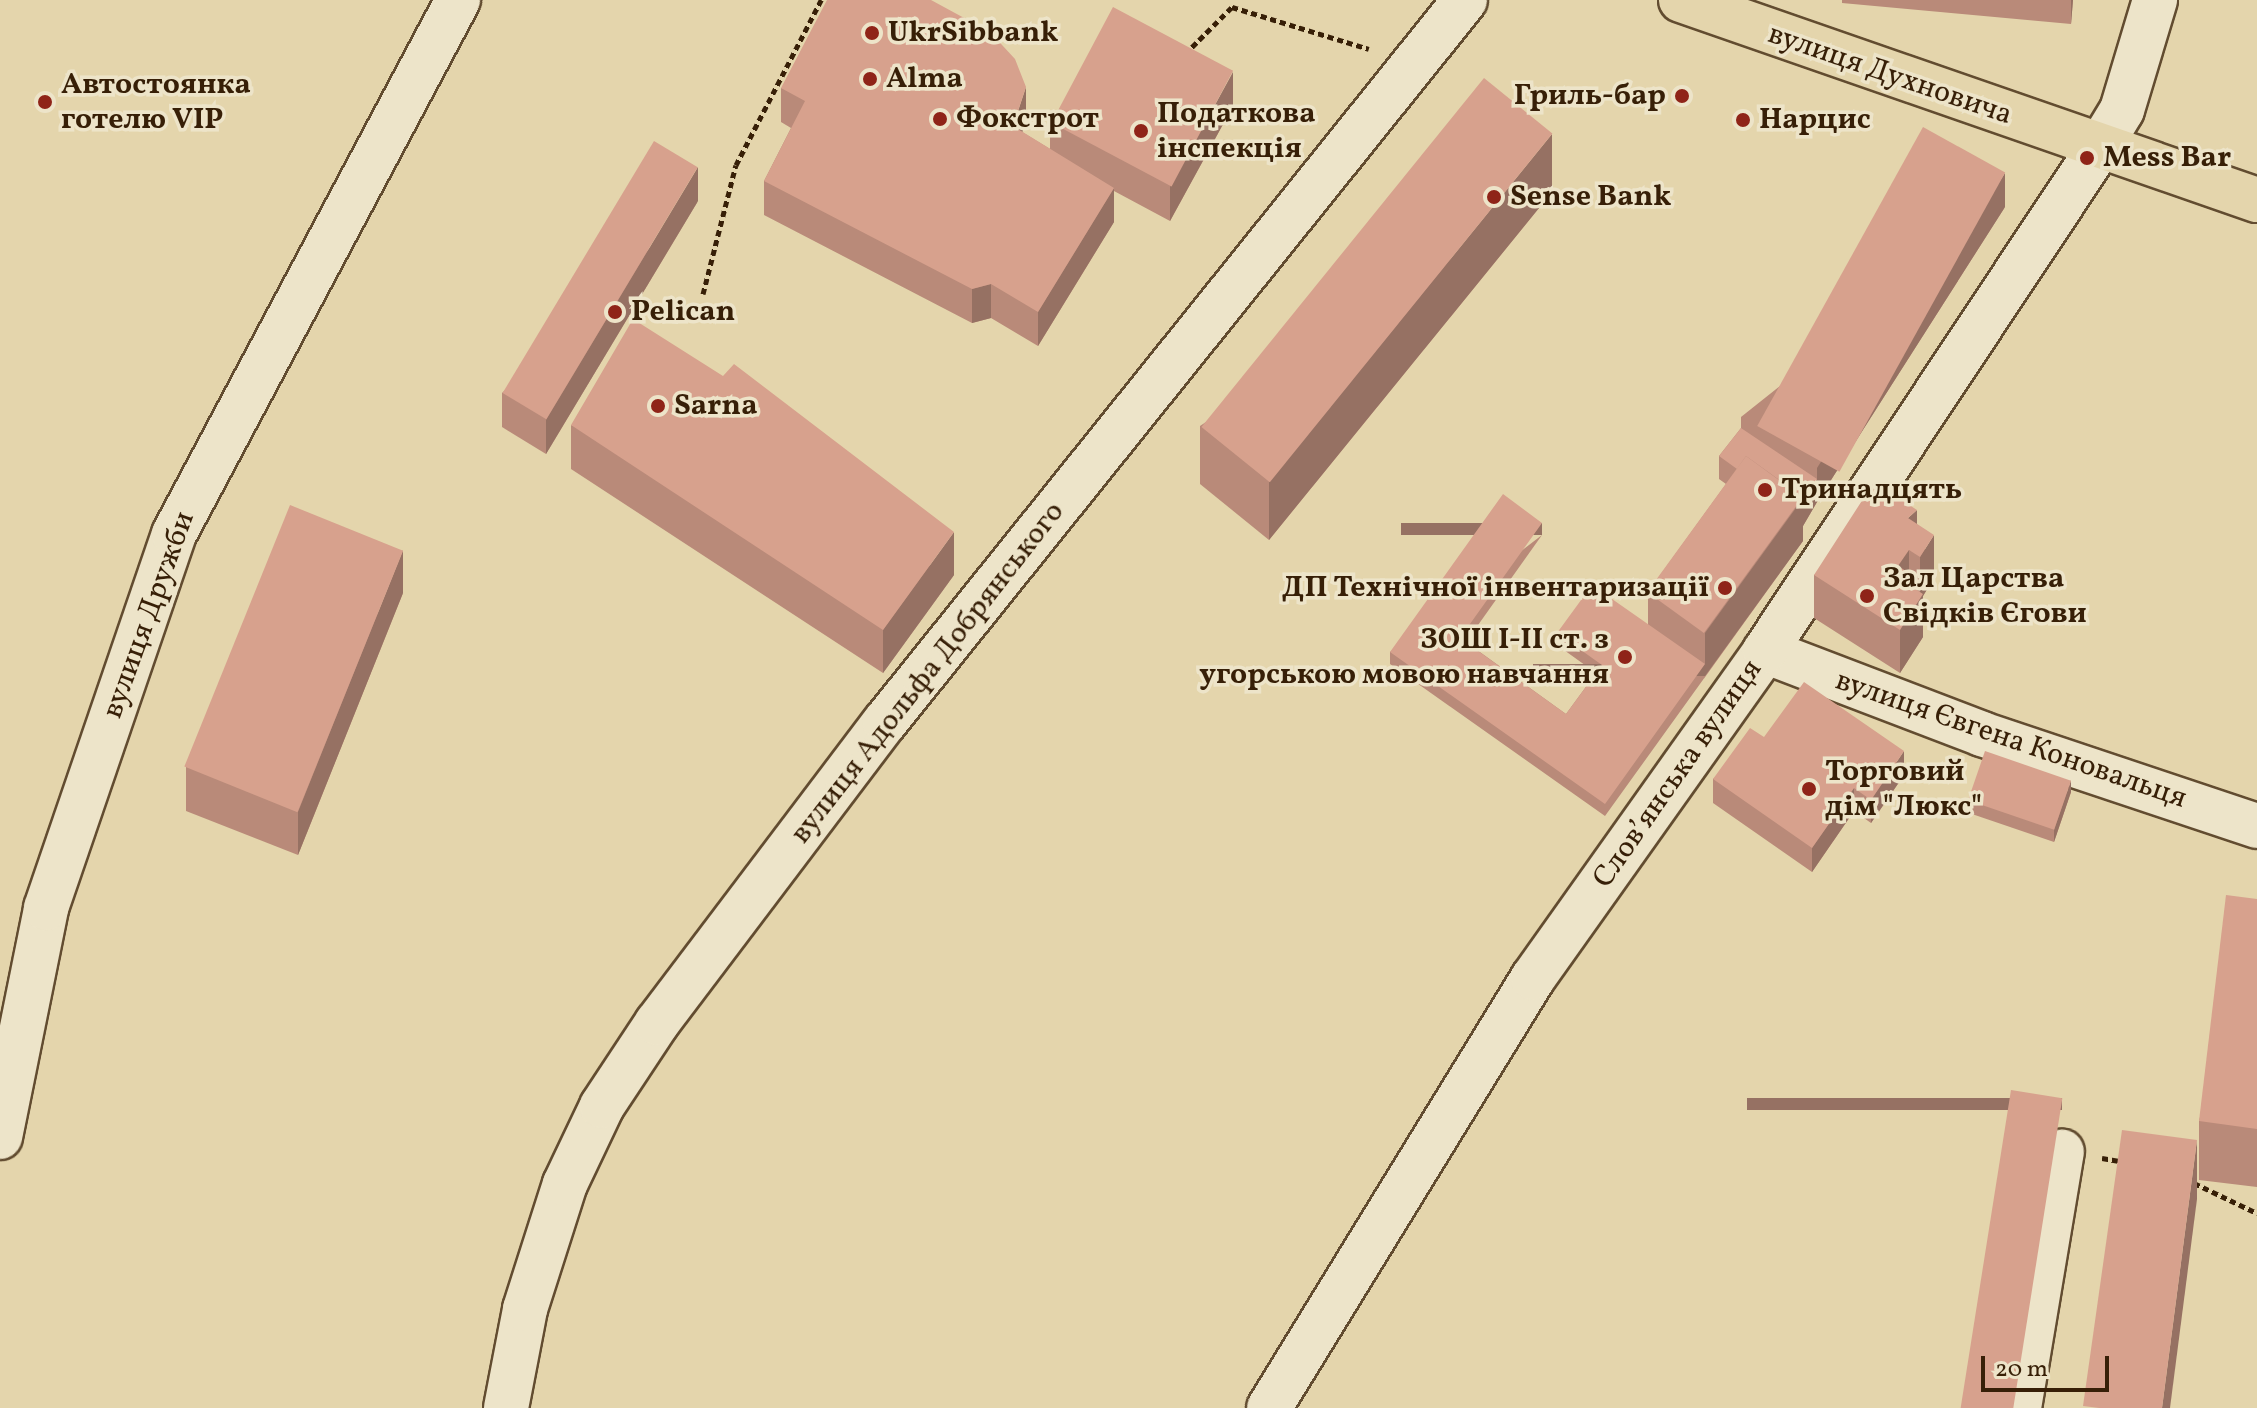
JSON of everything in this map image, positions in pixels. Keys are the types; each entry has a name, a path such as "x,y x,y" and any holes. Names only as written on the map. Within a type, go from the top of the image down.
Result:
{"main road":[{"name":"вулиця Духновича","path":"1681,0 1761,14 2099,148 2257,200"}],"street":[{"name":"вулиця Дружби","path":"0,1137 46,908 174,534 458,0"},
{"name":"вулиця Адольфа Добрянського","path":"506,1408 525,1309 565,1184 602,1106 657,1023 885,722 1465,0"},
{"name":"Словʼянська вулиця","path":"1269,1408 1533,978 1765,651 2099,148 2122,110 2155,0"},
{"name":"вулиця Євгена Коновальця","path":"1765,651 1982,734 2257,826"},
{"path":"2019,1408 2062,1152"}],"path":[{"path":"703,294 736,165 821,0"},
{"path":"1178,60 1232,7 1417,60"},
{"path":"2062,1152 2135,1164"},
{"path":"2191,1181 2257,1213"}],"building":[{"path":"827,0 931,0 990,32 1015,59 1026,87 1013,126 1114,188 1038,312 991,284 972,289 764,181 805,101 781,88"},
{"name":"Податкова інспекція","path":"1113,7 1233,71 1172,187 1051,123"},
{"path":"1484,78 1552,133 1270,482 1201,427"},
{"path":"1923,127 2005,173 1839,472 1757,426"},
{"path":"654,141 698,167 546,419 503,393"},
{"path":"633,319 723,376 734,364 954,532 883,630 571,425"},
{"path":"1741,428 1817,479 1803,503 1803,497 1746,456 1737,469 1719,456"},
{"path":"1746,456 1803,497 1704,633 1647,592"},
{"path":"1874,482 1917,510 1908,518 1934,535 1920,557 1909,550 1898,566 1914,576 1909,585 1923,594 1900,630 1814,575"},
{"name":"ЗОШ І-ІІ ст. з угорською мовою навчання","path":"1503,494 1542,523 1460,638 1566,714 1602,665 1557,633 1592,585 1705,664 1605,804 1390,652"},
{"path":"290,505 403,551 297,812 184,766"},
{"name":"Торговий дім \"Люкс\"","path":"1804,682 1904,751 1871,800 1854,788 1812,848 1713,779 1750,728 1764,737"},
{"path":"1985,751 2071,781 2054,830 1968,800"},
{"path":"2226,895 2257,899 2257,1129 2199,1121"},
{"path":"2011,1090 2062,1098 2013,1408 1961,1408"},
{"path":"2122,1130 2197,1140 2162,1408 2083,1406"}],"place":[{"name":"UkrSibbank","path":"872,33"},
{"name":"Alma","path":"870,79"},
{"name":"Гриль-бар","path":"1682,96"},
{"name":"Автостоянка готелю VIP","path":"45,102"},
{"name":"Фокстрот","path":"940,119"},
{"name":"Нарцис","path":"1743,120"},
{"name":"Податкова інспекція","path":"1141,131"},
{"name":"Mess Bar","path":"2087,158"},
{"name":"Sense Bank","path":"1494,197"},
{"name":"Pelican","path":"615,312"},
{"name":"Sarna","path":"658,406"},
{"name":"Тринадцять","path":"1765,490"},
{"name":"ДП Технічної інвентаризації","path":"1725,588"},
{"name":"Зал Царства Свідків Єгови","path":"1867,596"},
{"name":"ЗОШ І-ІІ ст. з угорською мовою навчання","path":"1625,657"},
{"name":"Торговий дім \"Люкс\"","path":"1809,789"}]}
